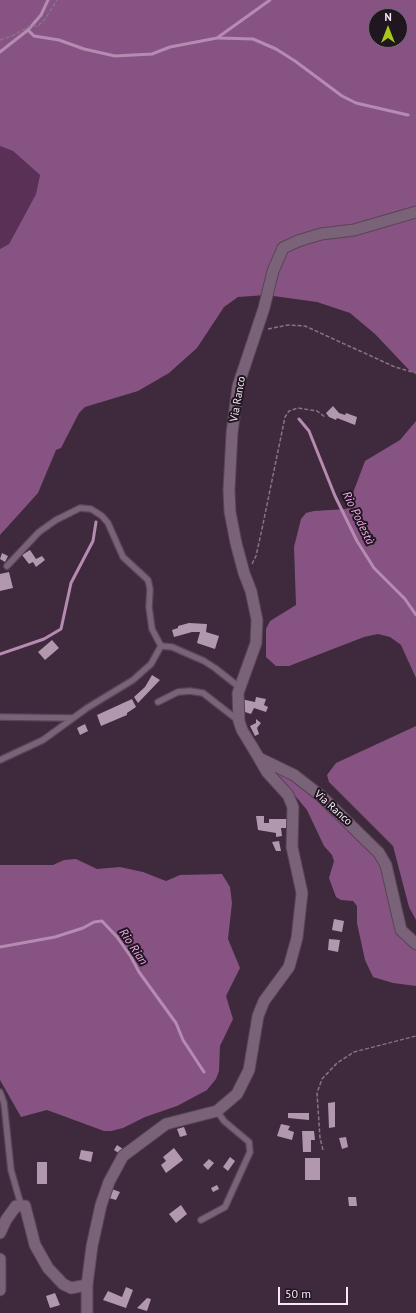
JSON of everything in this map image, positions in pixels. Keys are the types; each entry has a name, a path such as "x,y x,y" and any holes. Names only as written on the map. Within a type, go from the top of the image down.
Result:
{"street":[{"name":"Via Ranco","path":"416,212 354,230 321,234 298,241 283,248 273,271 258,325 238,386 232,433 229,490 230,512 244,573 252,591 257,620 256,643 239,687 239,722 259,758 294,775 320,796 379,853 386,865 401,930 416,944"},
{"path":"87,1313 87,1285 92,1246 101,1205 109,1182 123,1156 166,1124 217,1111 237,1094 249,1070 258,1016 264,1001 289,967 297,938 302,893 292,847 294,817 293,807 288,795 267,772 259,758"},
{"path":"0,1233 11,1212 16,1206 25,1206 27,1210 29,1228 35,1245 48,1268 63,1284 71,1288 87,1285"},
{"path":"0,1259 0,1290"}],"lane":[{"path":"7,566 39,532 56,520 80,508 91,509 102,516 108,523 123,558 148,580 150,589 149,607 152,629 161,646"},
{"path":"161,646 168,646 216,668 239,687"},
{"path":"0,760 42,740 72,718 138,676 151,664 161,646"},
{"path":"158,702 178,692 190,691 203,693 239,722"},
{"path":"0,717 72,718"},
{"path":"0,1092 4,1103 11,1170 21,1205"},
{"path":"201,1220 225,1208 250,1152 249,1142 224,1121 217,1111"}],"path":[{"path":"0,40 14,35 30,26 38,26 45,19 57,0"},
{"path":"258,325 264,329 288,325 305,326 395,367 416,373"},
{"path":"244,573 251,566 256,556 285,417 289,410 298,408 317,411 325,417"},
{"path":"323,1150 320,1138 317,1092 322,1079 337,1064 354,1052 416,1036"}],"shaded area":[{"path":"0,0 416,0 416,373 411,372 375,334 350,313 317,302 266,295 238,297 224,307 197,348 169,373 138,391 85,407 79,413 61,448 56,450 38,493 0,535 0,249 9,244 36,194 40,175 13,151 0,146"},
{"path":"0,146 13,151 40,175 36,194 9,244 0,249"},
{"path":"416,421 416,678 401,645 390,637 378,634 364,637 289,666 276,666 266,657 266,629 270,621 296,605 294,547 301,519 306,513 314,511 347,509 365,461 400,440"},
{"path":"416,726 416,920 409,907 393,846 329,782 327,775 336,763"},
{"path":"272,767 327,804 382,864 398,930 416,948 416,986 393,983 373,977 365,960 357,923 357,906 353,901 341,900 336,897 329,878 334,861 332,855 324,846 307,810"},
{"path":"76,859 97,869 120,867 143,872 166,881 180,875 222,874 230,887 232,903 228,939 240,968 226,996 233,1019 220,1046 219,1071 216,1079 207,1090 177,1106 145,1117 123,1128 111,1131 104,1131 47,1110 21,1117 0,1080 0,865 53,865 64,860"}],"building":[{"path":"333,406 339,413 345,415 346,413 357,417 355,425 337,418 336,420 329,417 326,413"},
{"path":"30,550 36,559 42,556 45,560 36,567 33,562 29,564 22,555"},
{"path":"2,553 8,556 5,562 0,559"},
{"path":"9,572 13,588 0,591 0,574"},
{"path":"189,623 207,624 206,632 219,636 215,649 197,643 200,632 192,632 174,637 172,630 178,628 178,626"},
{"path":"52,640 59,648 45,660 38,652"},
{"path":"152,675 160,680 138,703 134,697 145,687"},
{"path":"256,697 266,699 264,705 268,707 266,712 254,708 251,714 242,711 241,699 255,702"},
{"path":"132,699 136,707 127,713 127,715 101,726 97,715"},
{"path":"256,719 261,723 257,728 259,734 255,736 250,726 256,723"},
{"path":"85,724 88,731 80,735 77,728"},
{"path":"256,816 264,816 264,823 269,823 269,819 288,819 288,828 281,828 282,836 276,837 276,833 258,830"},
{"path":"279,841 281,851 276,851 272,842"},
{"path":"334,919 344,921 342,932 332,930"},
{"path":"329,939 340,940 338,952 328,950"},
{"path":"335,1102 335,1127 329,1128 328,1103"},
{"path":"288,1113 309,1113 309,1120 288,1118"},
{"path":"281,1124 290,1126 288,1130 294,1132 292,1140 277,1136"},
{"path":"184,1127 187,1135 180,1137 177,1129"},
{"path":"302,1131 314,1131 315,1140 311,1140 311,1152 303,1152"},
{"path":"346,1137 348,1147 342,1149 339,1138"},
{"path":"117,1145 123,1149 120,1154 114,1150"},
{"path":"174,1148 183,1160 166,1173 161,1165 166,1161 163,1157"},
{"path":"81,1150 93,1152 91,1162 79,1159"},
{"path":"230,1157 235,1161 228,1171 223,1167"},
{"path":"305,1158 320,1158 320,1180 305,1180"},
{"path":"209,1159 214,1163 208,1170 203,1165"},
{"path":"37,1162 47,1162 47,1184 37,1184"},
{"path":"217,1185 219,1189 213,1192 211,1188"},
{"path":"112,1189 120,1192 116,1200 109,1198"},
{"path":"348,1197 356,1197 357,1206 349,1206"},
{"path":"181,1205 187,1214 176,1223 169,1214"},
{"path":"126,1287 133,1290 126,1308 103,1300 108,1291 122,1297"},
{"path":"55,1293 60,1305 50,1308 46,1296"},
{"path":"147,1298 151,1299 147,1311 137,1308"}],"waterway":[{"path":"0,52 28,30 41,15 48,0"},
{"path":"28,30 34,36 59,40 84,49 115,56 152,54 170,47 217,38 270,0"},
{"path":"218,38 253,39 276,49 295,61 342,96 356,103 408,115"},
{"name":"Rio Podestà","path":"299,419 309,431 335,496 357,541 374,568 405,599 416,615"},
{"path":"0,654 44,639 61,629 71,583 93,541 96,522"},
{"name":"Rio Rian","path":"0,947 55,937 83,928 94,922 102,921 117,937 131,957 139,972 176,1023 183,1040 204,1072"}]}
